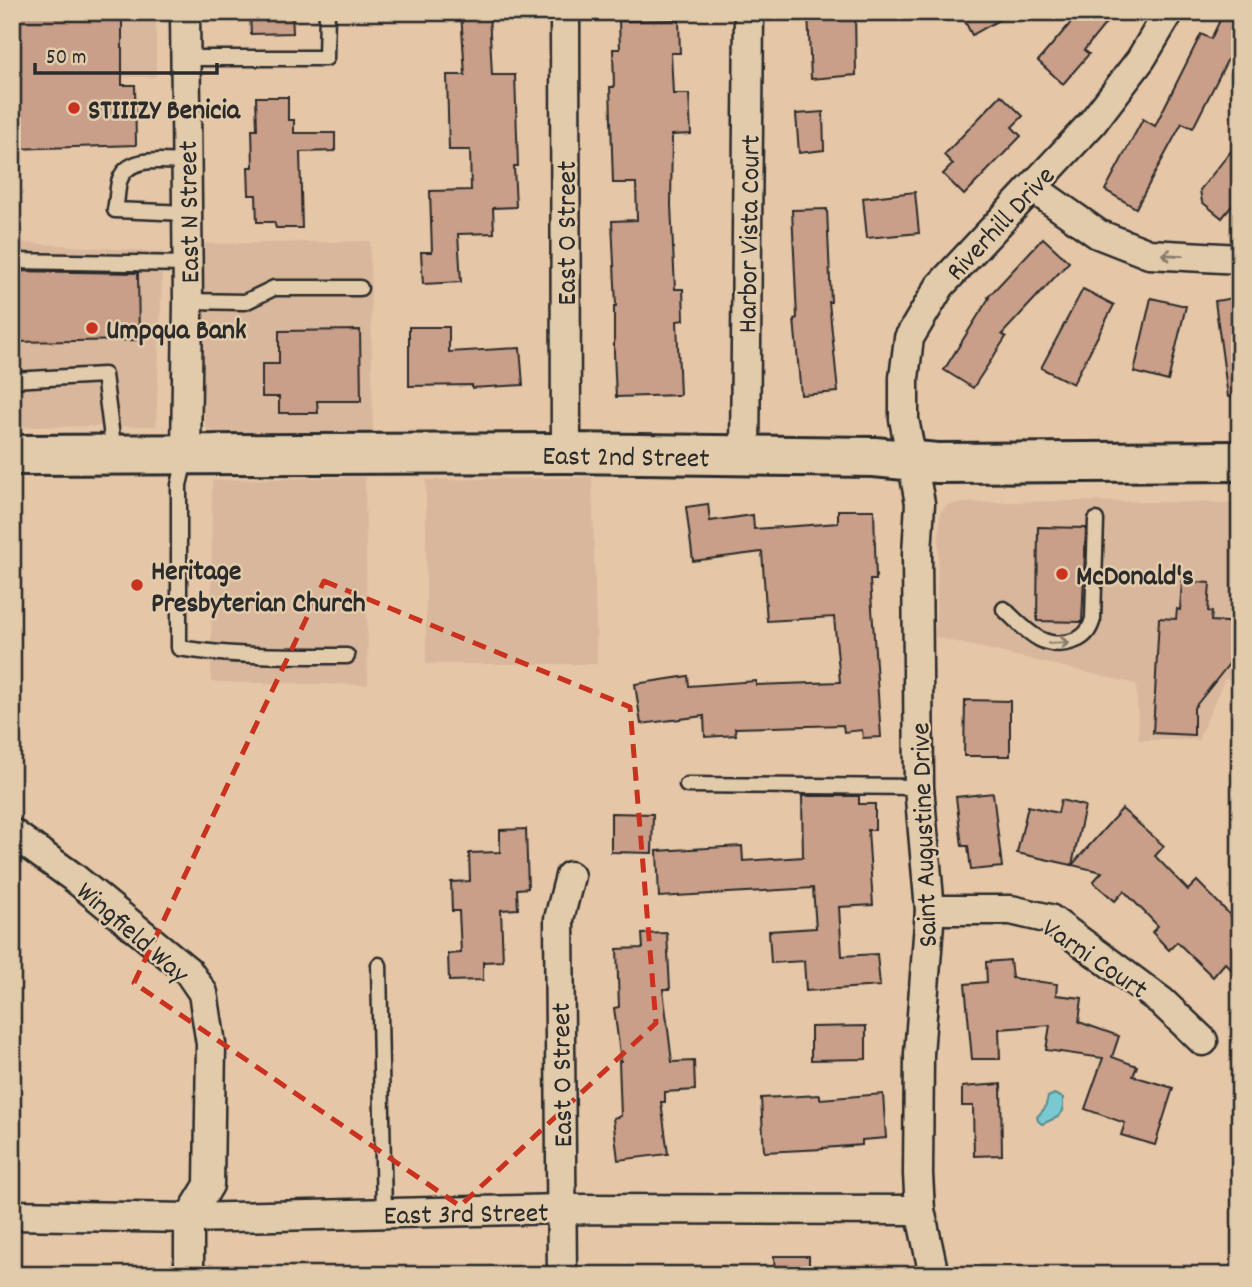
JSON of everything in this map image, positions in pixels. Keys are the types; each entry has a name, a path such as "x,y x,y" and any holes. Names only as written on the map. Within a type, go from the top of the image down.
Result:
{"main road":[{"name":"East 2nd Street","path":"12,455 566,453 874,457 937,463 1240,461"}],"street":[{"name":"East N Street","path":"185,12 188,264 186,455"},
{"name":"East O Street","path":"565,12 566,453"},
{"name":"Harbor Vista Court","path":"745,457 750,12"},
{"name":"Riverhill Drive","path":"912,460 904,419 904,378 909,338 940,286 1092,124 1141,59 1169,12"},
{"path":"1033,188 1098,234 1149,254 1240,259"},
{"name":"Saint Augustine Drive","path":"912,460 920,503 917,554 919,786 930,910 919,1054 920,1210 934,1275"},
{"name":"Wingfield Way","path":"12,833 73,877 188,971 202,993 211,1044 209,1185 189,1218"},
{"name":"East O Street","path":"562,1275 559,919 570,876"},
{"name":"Varni Court","path":"930,910 1011,910 1050,919 1161,1001 1203,1041"},
{"name":"East 3rd Street","path":"12,1215 189,1218 562,1209 920,1210"},
{"path":"189,1218 189,1275"}],"lane":[{"path":"186,58 326,58 327,12"},
{"path":"187,162 142,162 127,168 119,180 115,209 187,213"},
{"path":"12,261 188,264"},
{"path":"188,301 245,302 274,288 360,288"},
{"path":"12,380 104,375 114,454"},
{"path":"186,455 179,485 178,648 255,657 347,656"},
{"path":"1004,609 1035,638 1043,642 1051,645 1067,644 1081,638 1090,629 1093,619 1096,520"},
{"path":"687,785 919,786"},
{"path":"379,965 384,1214"}],"highlighted area":[{"path":"324,581 630,707 656,1023 460,1206 134,983"}],"shaded area":[{"path":"12,12 156,12 156,77 12,77"},
{"path":"370,241 373,436 226,437 206,428 202,407 201,244"},
{"path":"12,242 163,252 156,426 12,427"},
{"path":"365,477 368,685 211,682 212,480"},
{"path":"592,477 597,664 426,664 426,480"},
{"path":"959,503 1240,503 1240,689 1225,678 1198,740 1139,740 1136,684 935,637 940,512 947,505"}],"water":[{"path":"1054,1094 1063,1098 1063,1111 1058,1117 1042,1124 1037,1117 1045,1108 1048,1097"}],"building":[{"path":"12,12 122,12 122,85 135,85 136,145 13,149"},
{"path":"250,12 292,12 293,33 251,34"},
{"path":"461,12 489,12 492,75 515,75 518,166 514,166 516,207 493,208 494,233 458,234 461,282 423,284 421,252 432,252 430,191 471,190 470,150 449,150 447,75 465,75"},
{"path":"808,12 855,12 856,75 811,79"},
{"path":"960,12 1013,12 972,35"},
{"path":"1080,12 1115,12 1084,50 1089,54 1063,84 1038,61"},
{"path":"1224,12 1240,12 1240,35 1193,128 1182,123 1136,208 1105,190 1143,119 1155,126 1201,34 1211,39"},
{"path":"679,20 680,53 671,53 673,94 689,94 691,134 672,135 671,205 675,289 683,289 684,320 677,321 680,395 616,397 612,221 637,220 636,183 613,183 610,87 614,87 613,49 620,49 619,21"},
{"path":"1001,95 1023,116 1012,127 1021,136 964,195 943,174 953,164 944,155"},
{"path":"256,97 288,97 288,120 294,120 294,133 335,133 335,151 300,152 302,228 276,228 274,222 257,222 256,195 249,195 248,167 253,167 252,129 257,129"},
{"path":"823,112 824,150 799,153 796,114"},
{"path":"1240,140 1240,196 1222,218 1202,202 1200,190"},
{"path":"915,192 919,233 867,238 863,198"},
{"path":"827,209 829,302 838,392 801,395 794,319 797,318 792,210"},
{"path":"1043,238 1069,262 1002,334 1006,337 973,388 944,370 988,297"},
{"path":"12,271 138,273 139,340 12,342"},
{"path":"1083,289 1114,305 1073,384 1041,368"},
{"path":"1240,297 1240,396 1228,397 1215,301"},
{"path":"1151,298 1186,306 1168,381 1134,372"},
{"path":"409,327 449,327 449,352 520,348 523,385 472,388 472,385 409,386"},
{"path":"360,330 361,401 317,401 318,413 279,413 279,397 262,397 262,364 279,364 279,331"},
{"path":"708,504 710,521 753,515 754,529 838,523 838,510 874,510 876,580 870,580 881,737 863,738 862,730 844,732 843,725 735,728 736,735 705,737 704,716 641,724 635,684 688,676 689,686 756,681 756,685 840,682 834,617 767,621 762,552 693,561 686,507"},
{"name":"McDonald's","path":"1038,527 1086,528 1082,622 1037,621"},
{"path":"1182,581 1210,583 1208,611 1212,612 1211,621 1240,623 1240,650 1194,708 1194,735 1153,733 1159,618 1176,619 1177,609 1180,610"},
{"path":"965,700 1010,701 1010,756 964,756"},
{"path":"993,793 1002,867 971,870 968,846 962,846 956,797"},
{"path":"802,796 859,796 859,804 875,804 875,830 868,830 873,905 839,907 842,956 877,954 880,986 806,991 804,961 771,963 769,931 816,928 813,888 659,897 657,851 742,846 743,861 803,857"},
{"path":"1061,800 1085,806 1072,865 1017,853 1028,806 1058,813"},
{"path":"1122,809 1164,846 1155,856 1188,890 1197,881 1240,925 1240,978 1225,963 1213,977 1177,942 1169,950 1152,932 1158,926 1124,891 1115,901 1093,882 1102,872 1072,865"},
{"path":"611,813 653,814 652,853 611,852"},
{"path":"526,829 528,888 517,889 518,909 501,910 503,961 483,962 483,980 449,981 448,954 461,953 459,911 452,911 451,882 470,881 469,853 500,852 500,830"},
{"path":"667,933 670,989 663,989 672,1062 694,1061 695,1090 665,1092 665,1102 661,1102 668,1154 618,1160 613,1118 621,1116 621,1061 614,1008 619,1007 617,949 643,948 642,934"},
{"path":"1010,960 1012,978 1057,984 1056,995 1082,998 1079,1022 1119,1036 1112,1057 1137,1066 1133,1076 1173,1088 1155,1145 1121,1135 1125,1123 1085,1109 1103,1058 1046,1050 1050,1025 999,1029 1000,1059 972,1059 965,984 987,982 986,962"},
{"path":"866,1026 866,1059 811,1060 811,1027"},
{"path":"1001,1084 1002,1155 974,1156 973,1106 962,1106 962,1087"},
{"path":"883,1094 886,1138 862,1140 862,1145 764,1152 761,1098 820,1095 820,1099"},
{"path":"774,1256 809,1256 809,1275 775,1275"}],"place":[{"name":"STIIIZY Benicia","path":"74,108"},
{"name":"Umpqua Bank","path":"92,328"},
{"name":"McDonald's","path":"1062,574"},
{"name":"Heritage Presbyterian Church","path":"137,585"}]}
